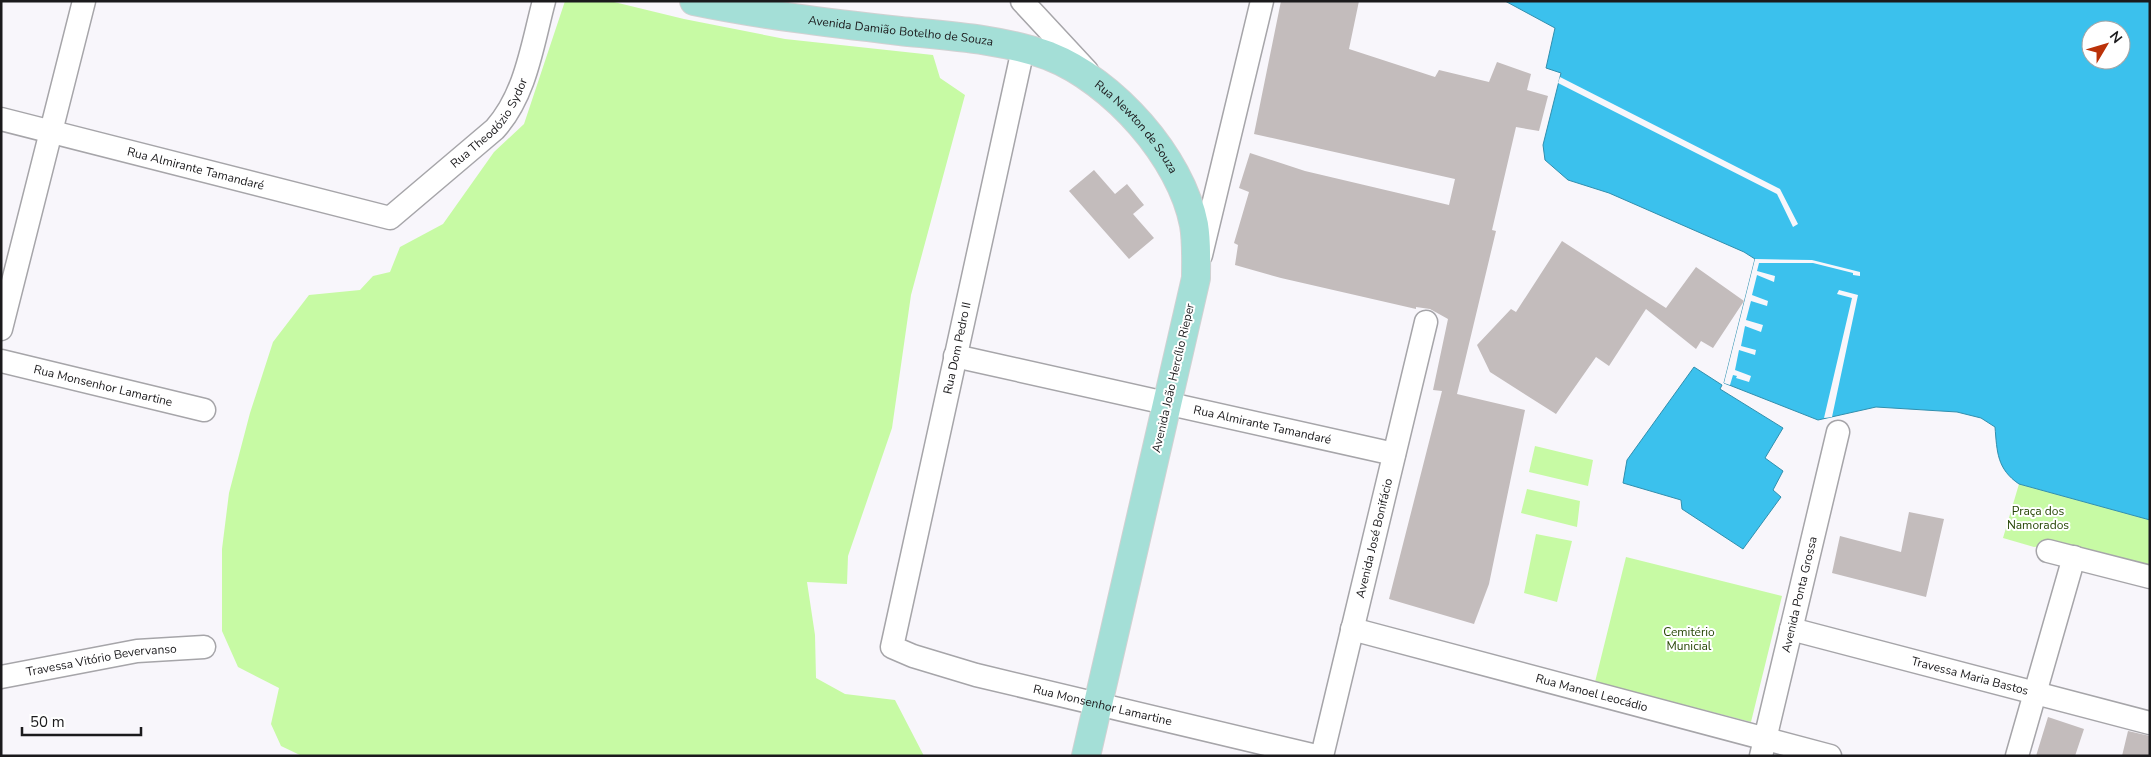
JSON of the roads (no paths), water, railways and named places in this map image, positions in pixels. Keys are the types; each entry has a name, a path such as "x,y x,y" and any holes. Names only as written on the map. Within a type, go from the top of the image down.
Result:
{"main road":[{"name":"Avenida Damião Botelho de Souza","path":"694,1 783,10 1023,49 1049,56 1099,85"},
{"name":"Rua Newton de Souza","path":"1099,85 1141,126 1161,152 1179,181 1186,196 1194,226 1196,278"},
{"name":"Avenida João Hercílio Rieper","path":"1086,756 1196,278"}],"street":[{"path":"1,329 84,1"},
{"name":"Rua Theodózio Sydor","path":"390,218 495,130 505,118 512,107 524,78 544,1"},
{"name":"Rua Newton de Souza","path":"1022,1 1099,85"},
{"name":"Avenida João Hercílio Rieper","path":"1196,278 1262,1"},
{"name":"Rua Dom Pedro II","path":"892,648 1023,49"},
{"name":"Rua Almirante Tamandaré","path":"1,119 390,218"},
{"name":"Avenida José Bonifácio","path":"1322,756 1426,322"},
{"name":"Rua Almirante Tamandaré","path":"956,356 1394,454"},
{"name":"Rua Monsenhor Lamartine","path":"1,361 204,410"},
{"name":"Avenida Ponta Grossa","path":"1763,747 1838,432"},
{"path":"2048,551 2150,577"},
{"path":"2017,756 2074,557"},
{"name":"Rua Manoel Leocádio","path":"1352,629 1763,747 1830,756"},
{"name":"Travessa Maria Bastos","path":"1791,629 2150,723"},
{"name":"Travessa Vitório Bevervanso","path":"1,678 136,651 204,647"},
{"name":"Rua Monsenhor Lamartine","path":"892,648 960,670 1316,756"}],"water":[{"path":"1505,1 2150,1 2150,520 2019,484 2002,466 1995,427 1981,418 1957,412 1876,407 1818,420 1724,383 1755,259 1744,252 1609,193 1568,180 1545,160 1543,145 1561,73 1546,68 1555,28"},
{"path":"1694,367 1722,385 1720,389 1783,428 1765,458 1783,471 1773,490 1781,497 1743,549 1682,509 1681,500 1623,483 1627,460"}],"park label":[{"name":"Praça dos Namorados","path":"2038,518"},
{"name":"Cemitério Municial","path":"1689,639"}]}
